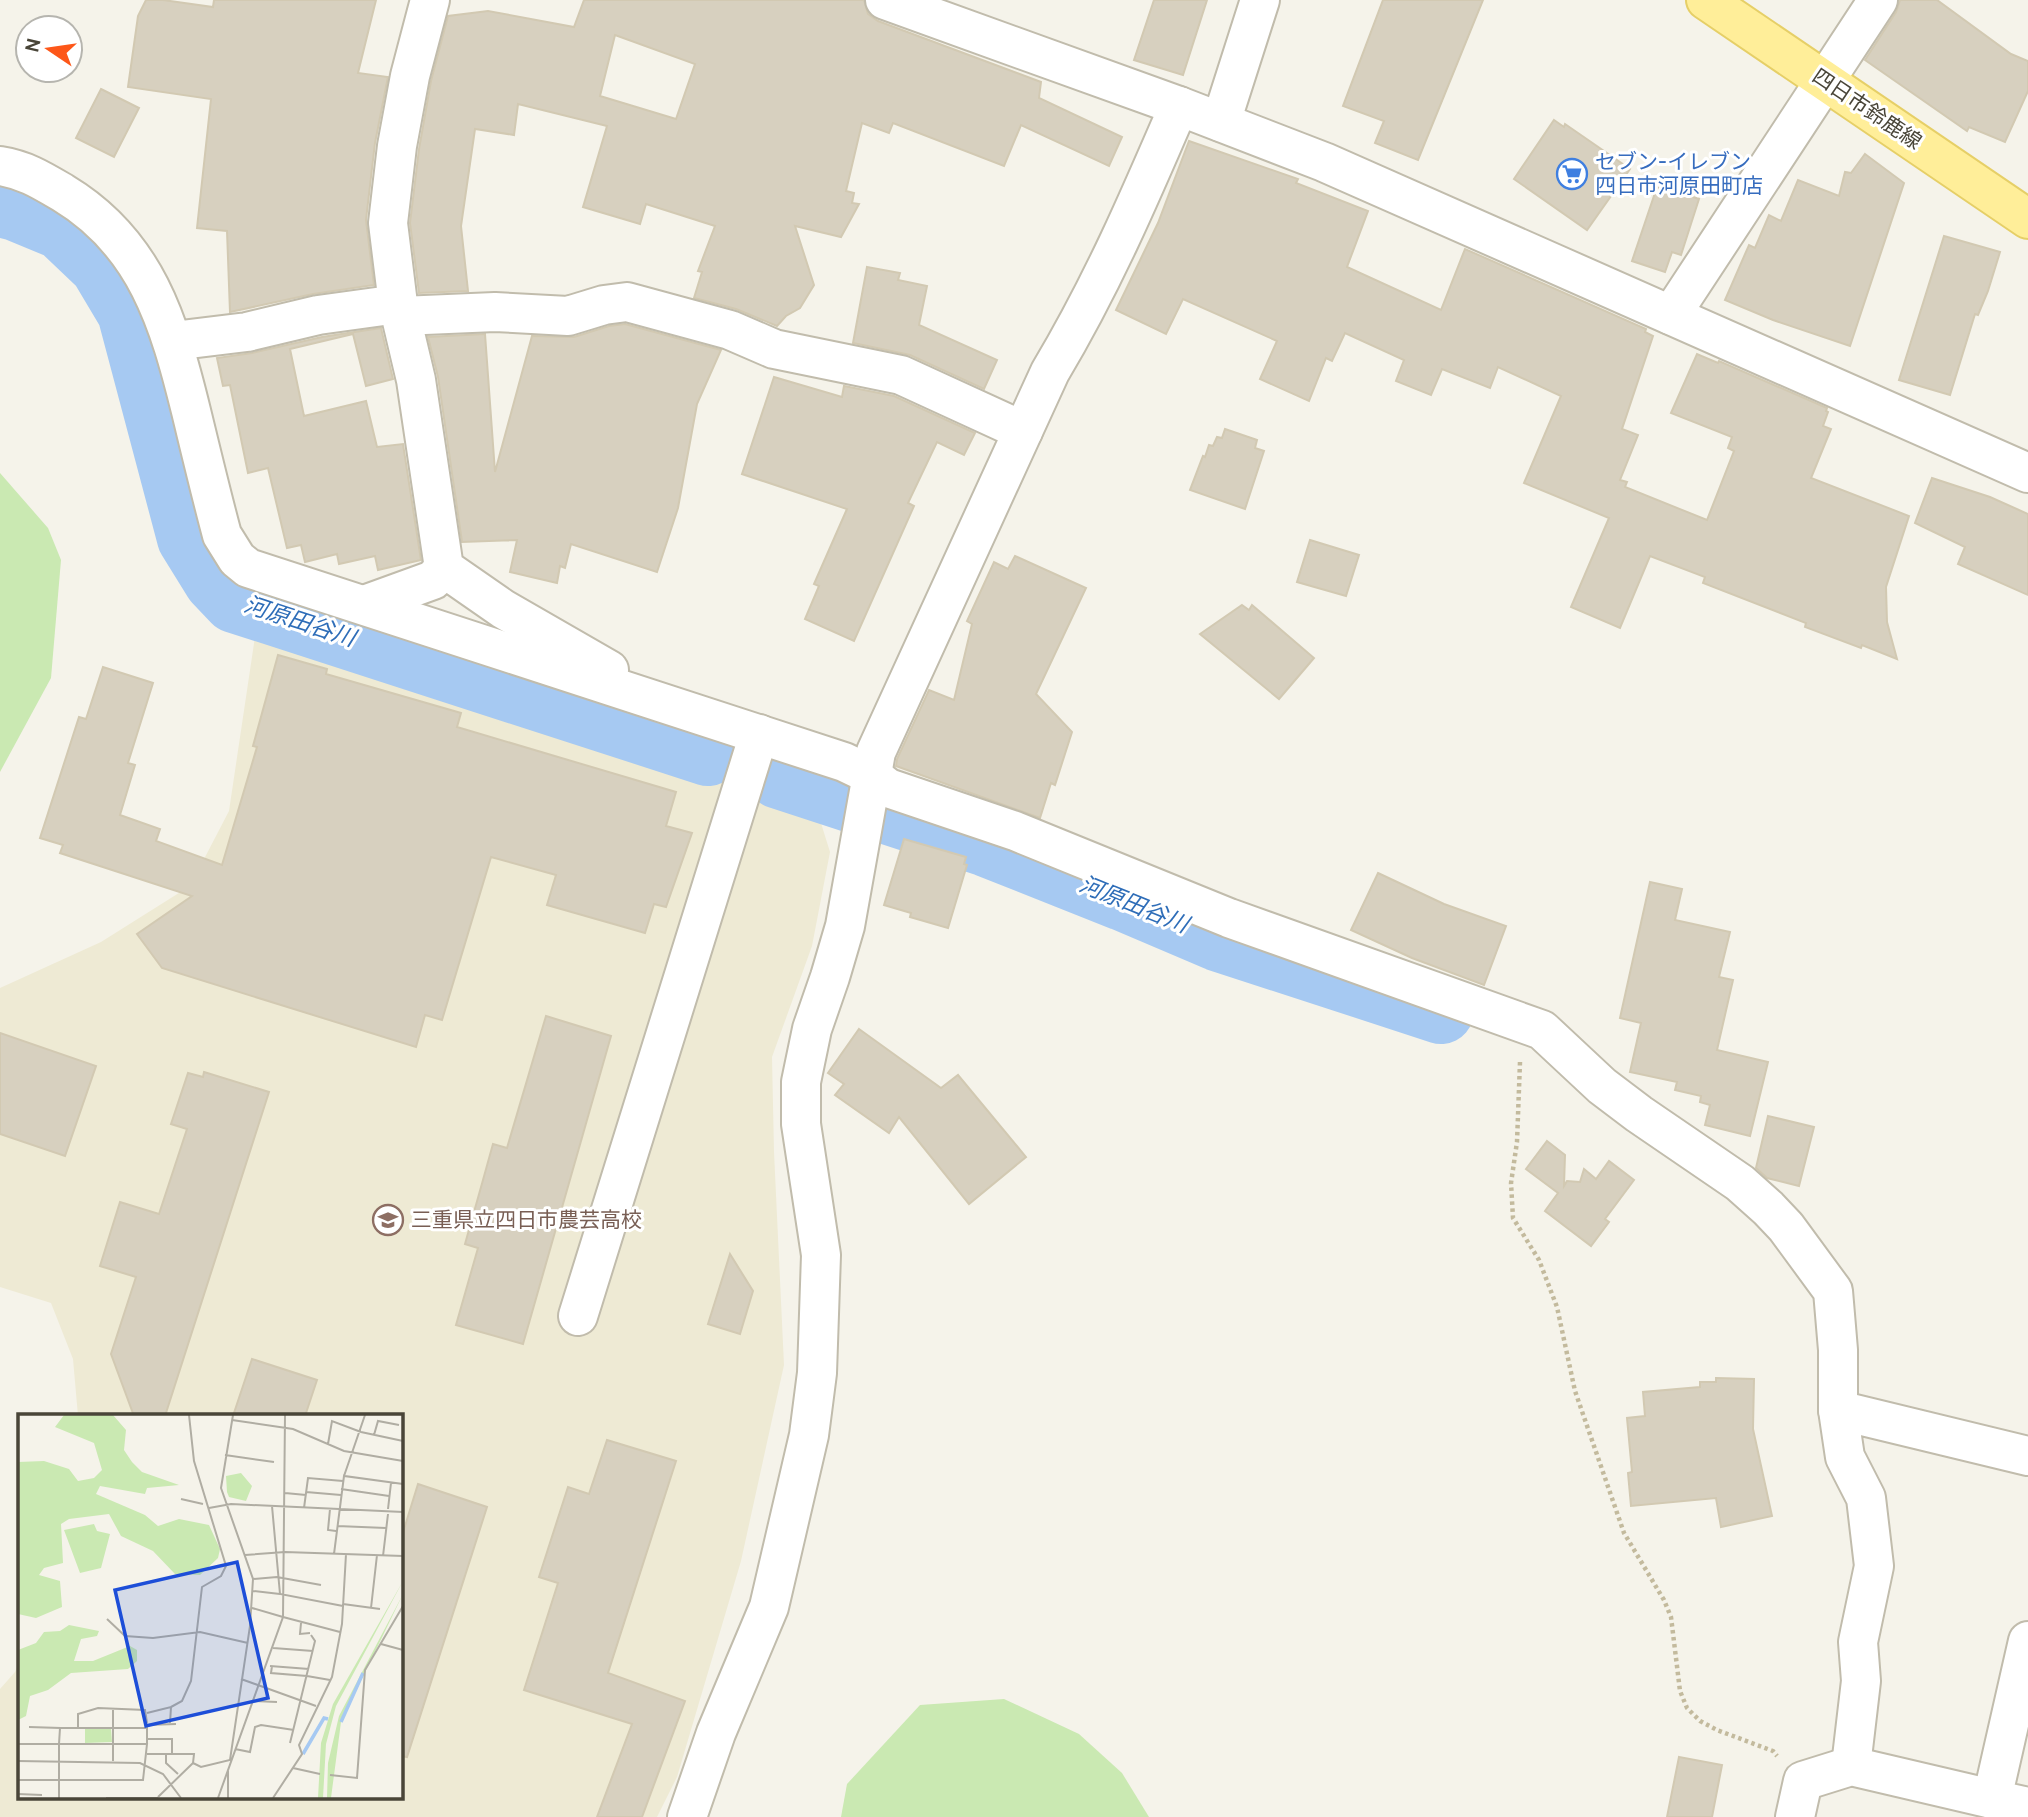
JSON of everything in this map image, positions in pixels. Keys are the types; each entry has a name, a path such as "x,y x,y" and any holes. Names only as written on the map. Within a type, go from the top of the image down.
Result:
{"main road":[{"name":"四日市鈴鹿線","path":"1706,0 1826,82 2027,212"}],"street":[{"path":"430,0 410,76 397,146 388,223 400,310 416,380 444,568 503,609 677,708"},
{"path":"885,0 1179,106 1324,162 2028,473"},
{"path":"1221,122 1260,0"},
{"path":"1671,315 1878,0"},
{"path":"687,1817 716,1733 769,1607 809,1435 817,1373 821,1255 801,1124 802,1082 812,1029 845,926 876,752 1050,372 1080,321 1123,236 1179,106"},
{"path":"0,166 23,170 87,207 140,267 173,341 222,535 237,559 248,568 844,762 867,796"},
{"path":"173,341 247,332 318,315 400,310 568,316 604,305 626,302 730,330 774,349 901,375 1023,431"},
{"path":"364,605 433,580 444,568"},
{"path":"578,1316 759,734"},
{"path":"867,796 888,788 1015,831 1229,918 1531,1025 1555,1041 1602,1086 1740,1183 1768,1208 1786,1227 1833,1290 1838,1350 1838,1410 1845,1457 1866,1498 1874,1566 1858,1642 1861,1681 1851,1766"},
{"path":"1838,1410 2028,1457"},
{"path":"1992,1799 2028,1641"},
{"path":"1795,1817 1803,1780 1851,1766 2028,1807"}],"path":[{"path":"1531,1025 1519,1063 1517,1142 1511,1184 1513,1218 1539,1260 1556,1307 1575,1391 1624,1533 1668,1608 1680,1692 1687,1708 1700,1721 1773,1751 1803,1780"}],"shaded area":[{"name":"三重県立四日市農芸高校","path":"256,630 290,633 537,711 816,807 830,852 812,946 772,1057 784,1365 741,1561 677,1777 657,1817 0,1817 0,1689 18,1664 18,1800 402,1800 402,1414 78,1414 73,1359 51,1303 0,1287 0,988 101,942 190,886 229,811"}],"green space":[{"path":"0,473 48,528 61,560 51,678 0,772"},
{"path":"1004,1699 1079,1734 1122,1773 1149,1817 841,1817 847,1784 920,1705"}],"building":[{"path":"146,0 213,7 214,0 376,0 358,73 388,77 375,143 366,220 374,285 313,294 230,312 227,231 197,228 211,99 128,87 138,16"},
{"path":"584,0 864,0 868,14 878,21 1041,82 1039,98 1122,137 1109,166 1021,125 1004,166 893,123 889,133 862,123 846,191 854,193 852,203 859,204 841,237 795,226 814,285 800,308 786,316 777,326 736,309 694,298 702,272 698,271 715,226 646,204 640,224 583,207 607,126 518,104 514,135 475,129 461,226 468,291 419,293 410,223 431,81 448,16 488,11 574,27","holes":["615,35 695,64 676,119 600,96"]},
{"path":"1154,0 1207,0 1183,75 1134,60"},
{"path":"1383,0 1483,0 1418,160 1375,143 1384,121 1343,106"},
{"path":"1900,0 1937,0 2011,54 2028,61 2028,91 2005,142 1969,127 1967,131 1865,60 1896,12"},
{"path":"101,89 139,108 114,157 76,138"},
{"name":"セブン-イレブン 四日市河原田町店","path":"1554,120 1564,127 1565,124 1630,169 1587,230 1514,179"},
{"path":"1189,141 1298,179 1296,183 1368,211 1347,267 1441,310 1465,249 1646,329 1645,332 1653,336 1622,429 1638,435 1620,480 1627,482 1625,487 1707,520 1734,451 1728,448 1732,437 1671,413 1697,354 1827,408 1823,426 1831,429 1811,478 1909,516 1886,587 1887,622 1897,659 1805,627 1806,623 1703,583 1705,577 1650,556 1620,628 1571,607 1609,518 1524,483 1561,396 1498,367 1490,388 1442,369 1431,395 1396,381 1404,360 1345,333 1332,361 1326,358 1309,401 1260,379 1277,341 1183,299 1166,334 1116,310 1158,223"},
{"path":"1865,154 1904,183 1850,346 1773,320 1725,300 1749,245 1755,248 1769,215 1781,221 1798,180 1839,196 1845,172 1851,173"},
{"path":"1657,187 1699,199 1681,255 1672,252 1665,272 1632,261"},
{"path":"1944,236 2000,252 1988,291 1978,315 1975,314 1950,395 1899,380"},
{"path":"867,267 900,273 898,280 927,286 919,325 997,360 984,389 910,355 853,343"},
{"path":"625,324 721,350 697,404 678,508 657,572 571,544 565,568 560,566 557,583 510,572 517,540 462,542 438,377 428,337 485,334 495,472 532,336 574,337"},
{"path":"381,328 393,379 366,386 353,334 290,349 304,416 366,401 377,447 403,444 421,560 378,570 375,556 339,564 337,554 305,562 301,545 287,548 268,468 248,473 230,385 223,386 217,358"},
{"path":"774,377 842,397 844,386 894,396 975,433 964,455 937,442 908,503 914,506 854,641 805,619 819,586 814,584 847,509 742,474"},
{"path":"1225,429 1257,440 1255,448 1264,451 1245,509 1190,490 1209,445 1213,446 1217,437 1222,438"},
{"path":"1932,478 1990,497 2028,514 2028,595 1958,564 1965,547 1915,523"},
{"path":"1310,540 1359,555 1346,596 1297,582"},
{"path":"1015,556 1086,588 1036,694 1072,732 1055,785 1051,783 1040,818 896,766 929,690 954,700 972,624 967,621 994,562 1008,569"},
{"path":"1242,605 1249,610 1252,605 1314,658 1279,699 1200,634"},
{"path":"278,655 327,669 326,674 461,713 457,727 676,792 666,826 692,833 666,907 654,904 645,933 547,905 556,875 491,857 442,1020 425,1015 416,1047 162,968 137,934 192,896 60,853 63,845 40,838 79,717 86,719 103,667 153,683 128,763 135,765 120,815 160,829 156,841 222,865 257,747 253,746"},
{"path":"904,839 966,857 964,864 967,865 948,928 910,917 911,913 884,905"},
{"path":"1378,873 1444,904 1506,926 1484,985 1412,958 1351,930"},
{"path":"1650,882 1682,889 1675,920 1730,932 1719,977 1733,980 1717,1050 1768,1062 1750,1136 1705,1125 1710,1105 1700,1102 1701,1096 1675,1090 1677,1082 1630,1072 1641,1023 1620,1018"},
{"path":"546,1016 611,1036 523,1344 456,1325 478,1248 465,1244 493,1144 507,1148"},
{"path":"859,1029 941,1088 958,1075 1026,1157 969,1204 899,1117 889,1133 835,1095 844,1084 828,1073"},
{"path":"0,1033 96,1066 65,1156 0,1134"},
{"path":"204,1072 269,1092 166,1414 133,1414 111,1354 136,1277 100,1266 120,1202 159,1214 187,1129 171,1124 188,1073 203,1077"},
{"path":"1768,1116 1814,1127 1799,1186 1767,1178 1756,1168"},
{"path":"1547,1141 1565,1155 1564,1186 1567,1181 1580,1182 1584,1169 1596,1179 1609,1161 1634,1180 1605,1219 1609,1222 1591,1246 1545,1211 1558,1193 1526,1169"},
{"path":"730,1254 753,1291 740,1334 708,1324"},
{"path":"252,1359 317,1380 306,1414 234,1414"},
{"path":"1716,1378 1754,1379 1753,1429 1772,1516 1721,1527 1716,1498 1631,1506 1628,1473 1632,1472 1627,1418 1645,1416 1643,1392 1700,1387 1700,1382 1716,1382"},
{"path":"607,1440 676,1461 608,1673 685,1701 642,1817 597,1817 632,1724 524,1690 558,1583 539,1577 568,1487 589,1494"},
{"path":"418,1484 487,1507 407,1757 402,1756 402,1536"},
{"path":"1679,1757 1722,1765 1712,1817 1667,1817"}],"waterway":[{"name":"河原田谷川","path":"0,204 62,227 102,265 130,312 190,538 216,580 235,600 708,753"},
{"name":"河原田谷川","path":"779,776 987,844 1217,938 1441,1011"}],"place":[{"name":"セブン-イレブン 四日市河原田町店","path":"1572,174"},
{"name":"三重県立四日市農芸高校","path":"388,1220"}]}
